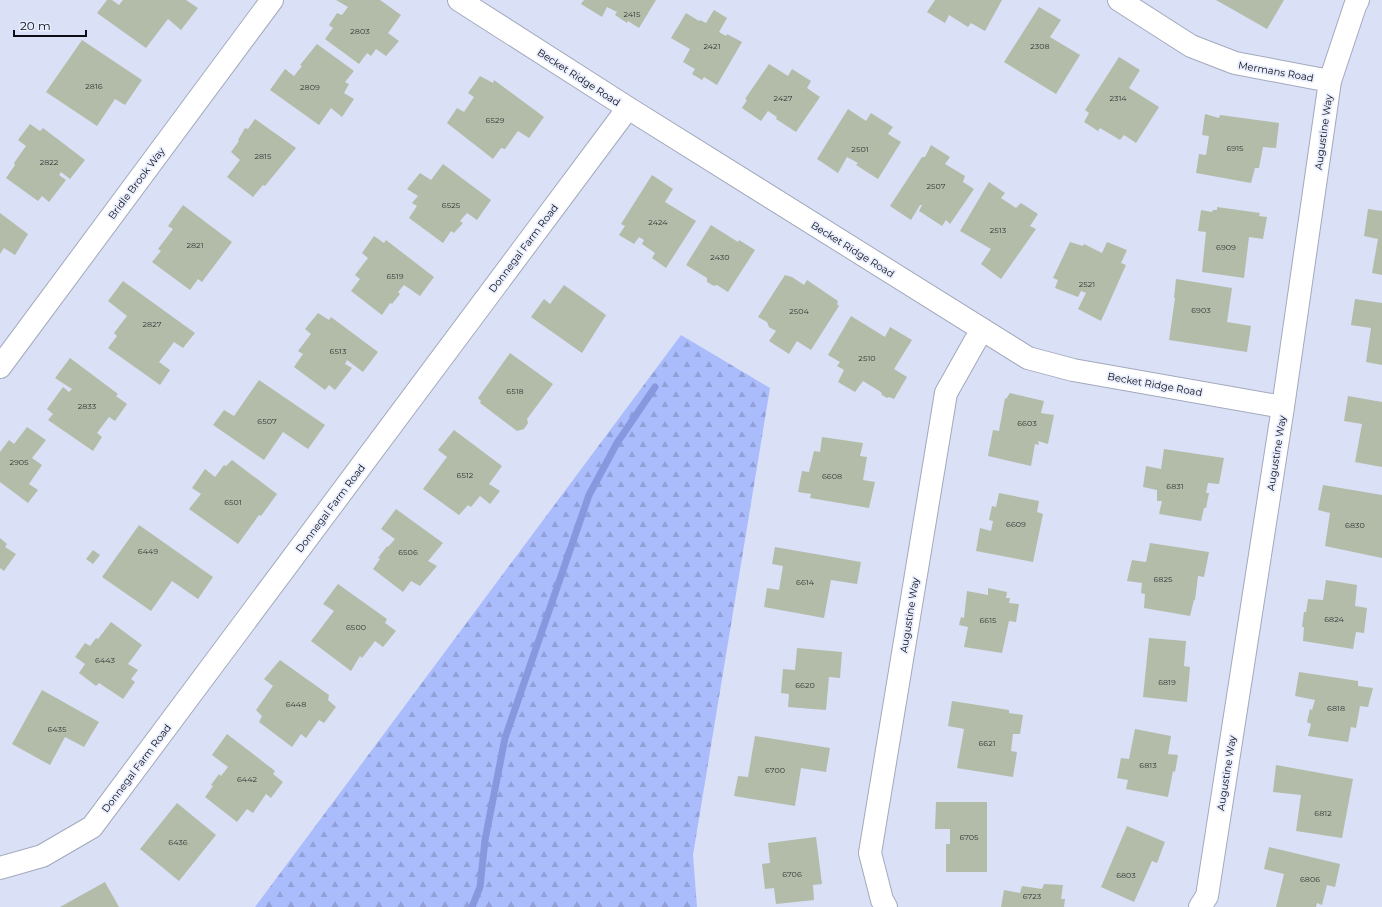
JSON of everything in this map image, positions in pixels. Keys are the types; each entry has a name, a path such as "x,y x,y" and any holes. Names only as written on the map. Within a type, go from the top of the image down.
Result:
{"street":[{"name":"Bridle Brook Way","path":"0,367 272,0"},
{"name":"Becket Ridge Road","path":"459,0 628,108 1028,358 1080,371 1283,407"},
{"name":"Mermans Road","path":"1119,0 1191,46 1235,63 1330,81"},
{"name":"Augustine Way","path":"1200,907 1207,896 1283,407 1330,81 1358,0"},
{"name":"Donnegal Farm Road","path":"0,868 42,856 92,827 628,108"},
{"name":"Augustine Way","path":"886,907 882,900 870,853 946,393 982,329"}],"green space":[{"path":"681,335 770,388 693,855 697,907 255,907"}],"building":[{"path":"107,0 112,0 119,5 123,0 186,0 198,8 181,30 168,19 146,48 97,13"},
{"path":"336,0 380,0 401,15 388,33 399,41 386,56 376,49 371,56 367,53 359,64 325,39 333,28 329,25 337,13 342,15 348,7"},
{"path":"584,0 656,0 639,28 628,21 627,23 615,15 617,12 607,7 602,17 581,4"},
{"path":"935,0 1002,0 985,31 971,23 968,27 949,15 945,23 927,12"},
{"path":"1216,0 1284,0 1267,29"},
{"path":"1039,7 1061,20 1050,37 1080,55 1056,94 1004,62"},
{"path":"714,10 727,18 719,32 726,36 727,34 742,42 717,85 704,77 702,80 692,74 695,69 683,62 690,49 671,38 686,13 699,21 700,20 706,23"},
{"path":"82,40 142,80 125,105 115,99 97,126 46,92"},
{"path":"317,44 354,71 345,82 349,84 344,93 354,99 342,117 331,108 319,125 270,90 285,69 294,76 302,66 300,65"},
{"path":"1119,57 1140,70 1129,88 1159,107 1136,143 1124,135 1120,140 1100,128 1098,131 1084,122 1089,113 1085,110"},
{"path":"769,64 788,76 792,69 811,81 807,88 820,97 796,132 776,119 777,117 768,111 761,121 742,108 747,100 745,99"},
{"path":"480,76 493,83 494,80 544,117 529,138 518,131 505,149 501,148 493,159 447,123 457,108 464,112 474,97 468,93"},
{"path":"848,109 866,121 871,113 893,127 888,134 901,142 878,179 856,165 858,163 847,157 838,173 817,159"},
{"path":"1205,114 1219,118 1220,115 1279,123 1276,148 1263,147 1259,168 1255,168 1251,183 1196,173 1199,154 1206,155 1209,136 1202,135"},
{"path":"255,119 296,148 265,186 263,185 253,197 227,177 240,160 231,152 239,141 238,140 245,128 248,129"},
{"path":"30,124 40,131 43,128 85,160 70,179 61,172 59,175 66,180 49,202 42,196 38,201 6,178 26,146 18,140"},
{"path":"931,145 950,157 945,164 965,176 963,182 974,189 950,224 946,220 942,226 919,211 922,205 920,205 911,220 890,206 922,157 925,157"},
{"path":"443,164 491,200 477,220 467,213 460,221 463,223 454,233 451,231 443,243 409,218 417,206 412,203 418,196 407,189 420,173 431,180"},
{"path":"652,175 673,189 665,202 696,221 666,268 652,258 655,253 642,244 644,240 639,237 634,244 619,235 625,226 621,224"},
{"path":"989,182 1005,193 1001,198 1016,208 1021,203 1038,214 1030,226 1036,229 1001,279 981,264 991,249 960,231"},
{"path":"183,205 232,242 202,282 198,279 190,290 152,262 161,251 158,249 173,229 168,226"},
{"path":"1217,207 1260,213 1259,216 1267,217 1263,239 1249,237 1244,278 1202,272 1206,232 1198,231 1201,210 1212,212 1213,210 1217,210"},
{"path":"1368,209 1382,211 1382,275 1372,273 1378,239 1364,236"},
{"path":"0,213 28,234 15,255 4,248 0,254"},
{"path":"711,225 738,242 739,240 755,250 728,292 717,285 714,286 707,282 707,278 686,265"},
{"path":"374,236 384,243 386,240 434,277 420,296 404,285 398,292 400,294 392,304 390,303 382,315 351,291 360,279 355,275 368,258 362,253"},
{"path":"1070,242 1083,246 1084,244 1102,253 1107,242 1127,250 1121,263 1126,265 1101,321 1078,309 1086,293 1081,291 1078,297 1055,288 1058,280 1053,278"},
{"path":"785,275 792,277 804,285 807,280 838,301 837,304 839,306 811,350 797,341 789,354 769,341 776,331 769,327 767,322 758,317"},
{"path":"1176,279 1232,288 1227,322 1251,326 1247,352 1169,340"},
{"path":"123,281 195,333 183,348 174,342 159,362 170,370 160,385 108,348 117,336 114,333 127,316 108,301"},
{"path":"564,285 606,315 582,353 531,317 544,299 550,304"},
{"path":"1355,299 1382,303 1382,365 1366,362 1371,328 1351,325"},
{"path":"318,313 329,320 331,317 378,352 363,372 347,360 345,364 352,368 335,390 329,385 325,390 294,367 303,354 298,351 311,334 305,329"},
{"path":"851,316 885,337 890,327 912,340 894,369 907,377 894,399 889,397 887,398 882,395 881,392 863,381 855,392 838,382 844,370 837,366 840,362 828,355"},
{"path":"510,353 553,384 527,419 528,423 524,429 517,431 480,403 481,401 478,398"},
{"path":"70,358 118,394 116,396 127,404 115,421 109,417 97,433 102,437 93,451 48,420 53,414 47,409 63,387 69,392 72,389 55,378"},
{"path":"259,380 325,425 308,449 283,432 264,460 213,425 224,410 234,416"},
{"path":"1010,393 1044,401 1041,413 1054,415 1048,444 1038,441 1039,445 1035,444 1031,466 988,456 993,430 999,431 1005,398 1006,399"},
{"path":"1348,396 1382,402 1382,467 1355,462 1362,424 1344,421"},
{"path":"27,427 46,440 32,458 42,465 29,484 38,490 28,503 0,482 0,452 9,440 14,444"},
{"path":"454,430 502,466 489,484 500,491 490,504 480,496 471,507 468,505 459,515 423,489 447,457 438,450"},
{"path":"822,437 863,443 860,456 867,457 863,480 875,482 869,508 810,498 811,494 798,492 802,471 809,472 814,451 820,452"},
{"path":"1164,449 1224,458 1219,484 1208,483 1206,493 1209,493 1206,508 1204,508 1201,521 1159,514 1162,501 1157,501 1157,490 1143,487 1146,466 1161,469"},
{"path":"232,460 277,494 261,516 259,515 238,544 189,509 201,494 192,488 205,469 215,477 224,465 226,466"},
{"path":"1323,485 1382,495 1382,558 1325,546 1330,513 1318,510"},
{"path":"999,493 1039,501 1037,512 1043,514 1033,562 976,551 980,528 991,531 993,521 989,520 992,506 996,507"},
{"path":"396,509 443,543 428,561 437,566 420,586 411,581 403,592 373,569 380,559 378,558 387,546 388,547 395,539 381,529"},
{"path":"139,525 213,577 198,599 172,581 151,611 102,577"},
{"path":"0,538 7,544 5,547 16,554 4,571 0,568"},
{"path":"1150,543 1209,552 1204,577 1198,576 1195,600 1190,616 1144,608 1145,594 1141,593 1142,583 1127,581 1132,560 1146,562"},
{"path":"775,547 861,562 857,584 831,580 824,618 764,607 767,588 779,590 783,566 772,564"},
{"path":"93,550 100,555 93,564 86,559"},
{"path":"1326,580 1357,585 1355,606 1367,608 1364,633 1356,632 1353,649 1303,641 1304,627 1302,627 1308,599 1323,600"},
{"path":"338,584 387,619 385,623 396,631 383,647 375,641 362,658 360,656 351,671 311,641 334,611 323,604"},
{"path":"988,588 1007,592 1006,598 1010,598 1009,603 1019,604 1016,622 1009,621 1002,653 964,647 968,627 959,625 961,617 964,618 967,591 988,595"},
{"path":"111,622 142,645 128,664 138,670 131,679 135,682 123,699 99,683 96,686 79,673 85,664 75,657 85,643 90,646 96,638 98,639"},
{"path":"1149,638 1186,641 1184,666 1190,667 1187,702 1143,697"},
{"path":"797,648 842,652 840,678 829,677 826,710 788,707 789,694 781,693 783,669 795,670"},
{"path":"280,660 329,695 328,700 336,707 324,723 319,720 306,738 301,734 292,747 259,722 262,716 256,710 273,686 264,679"},
{"path":"1299,672 1358,681 1358,686 1373,688 1368,707 1360,706 1356,728 1351,727 1348,742 1308,736 1311,724 1307,722 1310,709 1312,710 1315,700 1295,696"},
{"path":"42,690 99,722 84,747 65,737 50,765 12,744"},
{"path":"952,701 1009,710 1009,713 1023,715 1020,734 1013,734 1011,751 1017,752 1013,777 957,768 964,729 948,726"},
{"path":"1135,729 1171,736 1168,754 1178,755 1168,797 1126,789 1128,780 1117,778 1121,758 1129,759"},
{"path":"227,734 275,771 273,774 283,782 271,798 266,794 253,813 247,809 237,822 205,797 219,774 221,776 228,767 212,755"},
{"path":"755,736 830,748 826,772 801,768 795,806 734,796 738,776 748,777"},
{"path":"1276,765 1353,779 1342,838 1296,831 1301,795 1273,792"},
{"path":"936,802 987,802 987,872 946,872 946,844 950,844 950,829 935,829"},
{"path":"177,803 216,835 179,881 140,849"},
{"path":"1127,826 1165,842 1157,863 1152,861 1134,902 1101,887"},
{"path":"816,837 822,884 813,885 814,900 776,904 774,888 765,889 762,864 770,863 768,843"},
{"path":"1269,847 1340,864 1335,887 1327,885 1322,905 1317,903 1316,907 1276,907 1284,874 1264,869"},
{"path":"105,882 119,907 60,907"},
{"path":"1044,884 1063,885 1061,899 1065,899 1064,907 1001,907 1004,890 1020,893 1022,886 1042,889"}],"waterway":[{"path":"472,907 480,887 485,840 505,738 589,495 617,443 655,387"}]}
